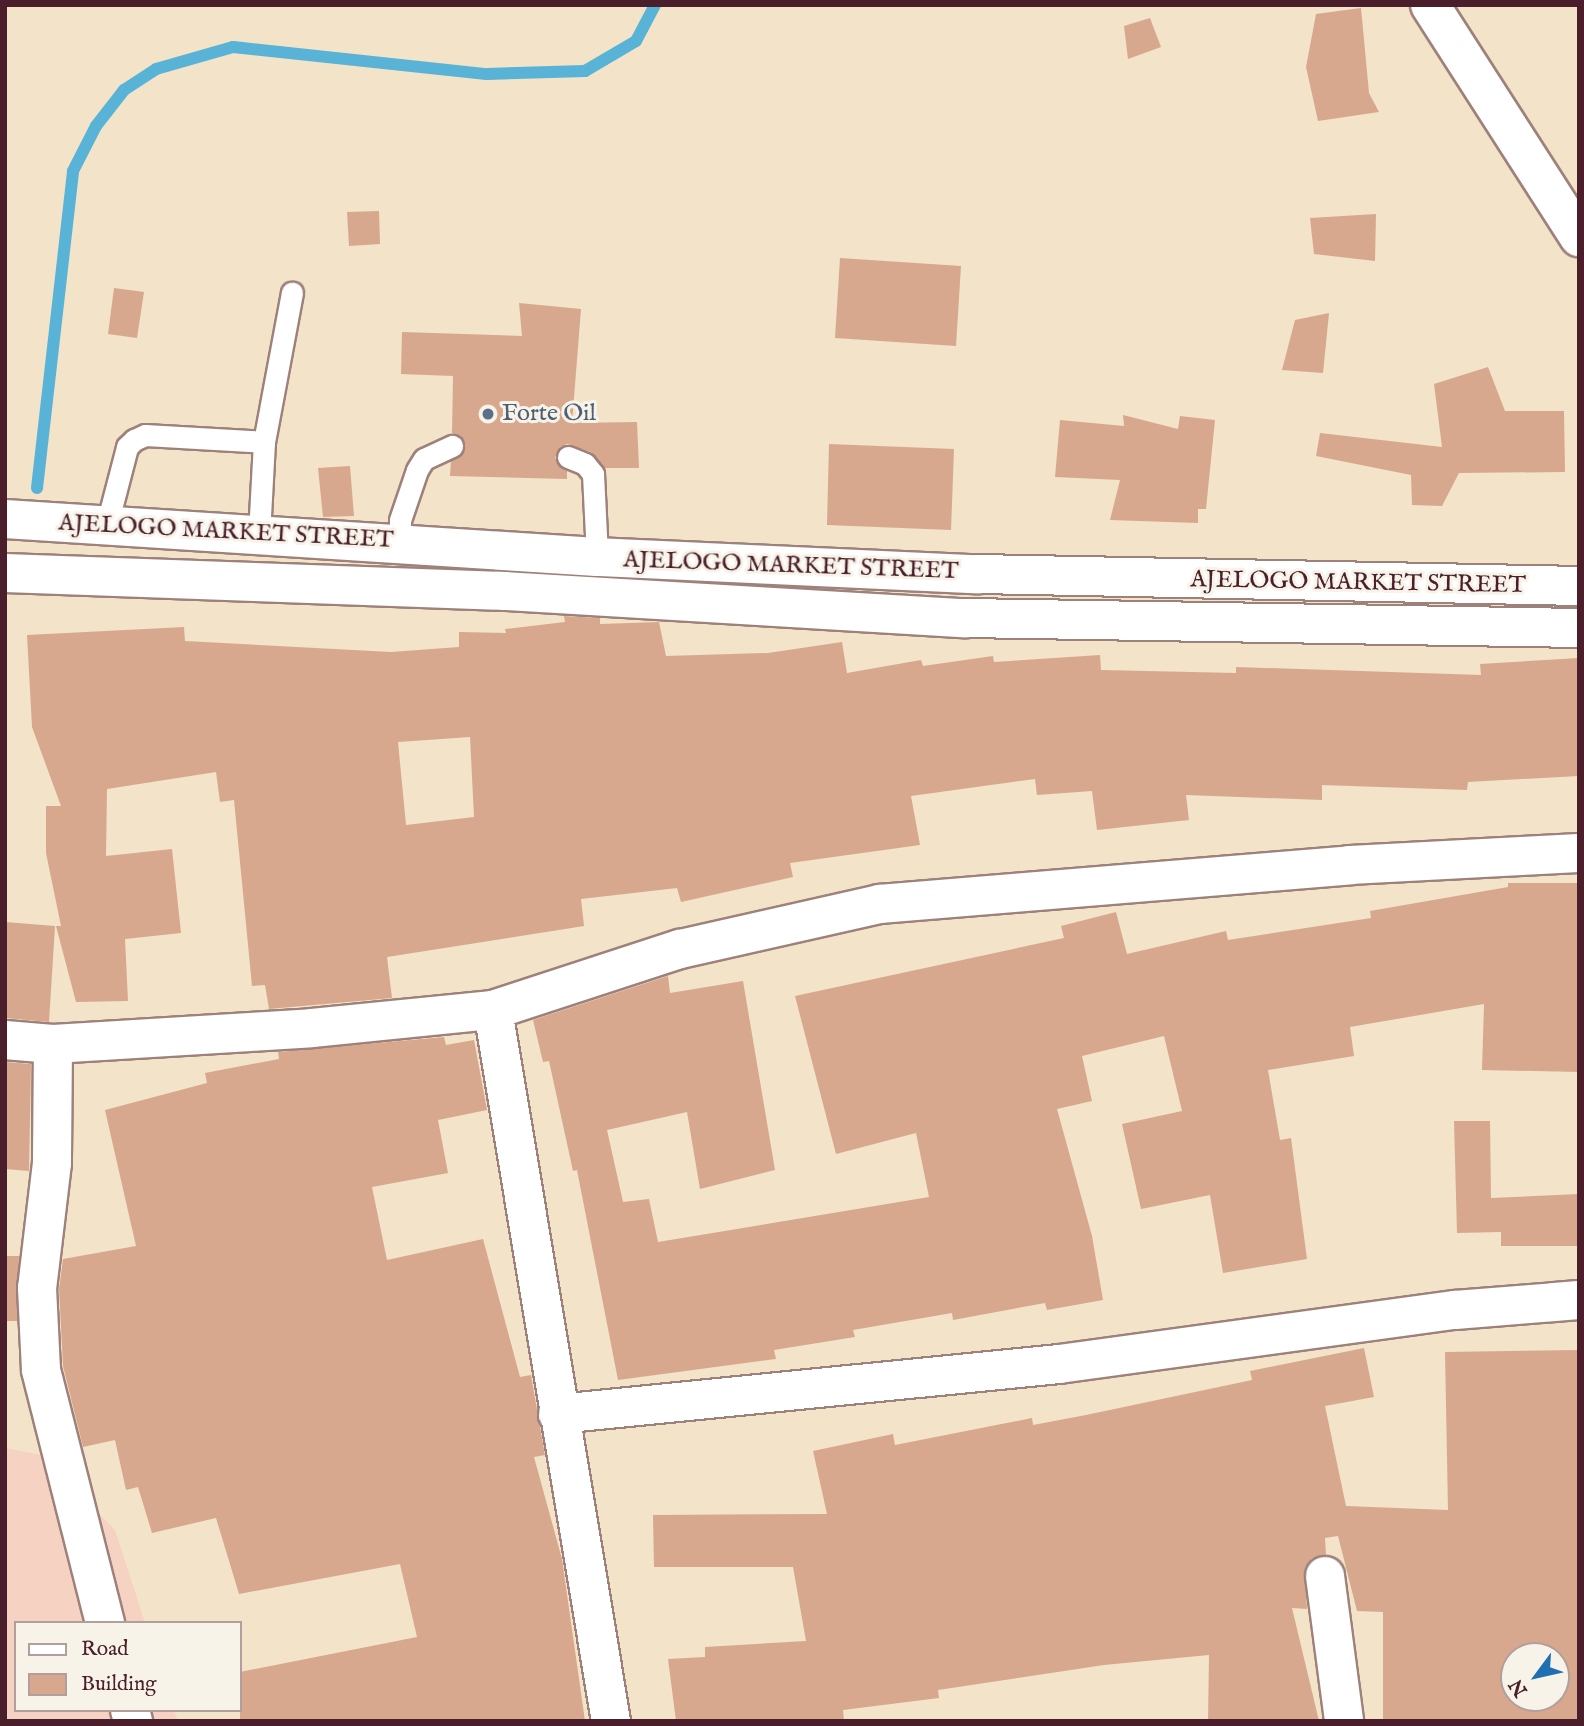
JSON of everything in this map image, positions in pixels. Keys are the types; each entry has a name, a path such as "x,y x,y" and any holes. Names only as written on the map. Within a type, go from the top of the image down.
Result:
{"street":[{"path":"1430,5 1579,237"},
{"name":"AJELOGO MARKET STREET","path":"5,519 399,542 597,557 1250,582 1579,586"},
{"name":"AJELOGO MARKET STREET","path":"5,573 505,591 965,618 1579,628"},
{"path":"5,1040 53,1044 312,1028 493,1010 680,949 880,904 1350,865 1579,853"},
{"path":"493,1010 611,1721"},
{"path":"53,1044 52,1163 37,1288 41,1370 104,1621"},
{"path":"558,1414 1059,1364 1455,1310 1579,1300"},
{"path":"1325,1576 1344,1721"}],"lane":[{"path":"259,534 264,442 292,293"},
{"path":"107,524 127,447 134,440 145,435 264,442"},
{"path":"399,542 400,520 417,470 424,459 452,446"},
{"path":"568,457 585,464 593,474 597,557"}],"shaded area":[{"path":"5,1448 41,1455 115,1530 144,1621 14,1621 14,1712 175,1712 178,1721 5,1721"}],"building":[{"path":"1361,8 1369,93 1379,112 1318,121 1306,67 1316,14"},
{"path":"1150,18 1161,47 1128,59 1124,26"},
{"path":"379,211 380,244 349,246 347,212"},
{"path":"1376,214 1375,261 1314,254 1310,218"},
{"path":"840,258 961,266 956,346 835,338"},
{"path":"114,288 144,292 137,338 108,334"},
{"path":"519,303 581,309 572,423 637,422 639,468 604,468 591,452 567,444 560,447 555,458 567,471 567,479 450,476 451,461 465,446 460,436 452,433 453,376 401,374 402,332 522,336"},
{"path":"1329,313 1323,373 1282,370 1295,320"},
{"path":"1488,367 1505,411 1564,411 1565,472 1459,473 1442,506 1412,505 1411,475 1316,456 1320,433 1442,447 1434,384"},
{"path":"1123,415 1178,429 1180,416 1215,420 1206,509 1198,509 1198,523 1110,520 1120,480 1055,477 1060,420 1124,426"},
{"path":"829,444 954,449 951,530 827,525"},
{"path":"350,466 354,516 323,517 318,468"},
{"path":"564,616 600,618 600,624 659,622 666,656 768,653 842,642 847,673 921,660 923,666 993,656 994,662 1100,655 1101,670 1236,673 1236,667 1481,675 1480,664 1579,658 1579,776 1468,782 1467,790 1322,785 1322,800 1186,795 1189,820 1097,830 1092,791 1037,795 1035,779 911,796 920,845 790,863 793,877 681,902 677,888 581,899 584,926 387,957 392,998 269,1009 265,985 252,986 234,800 220,802 216,772 107,789 106,856 172,849 181,933 125,939 128,1001 76,1002 56,926 61,926 46,853 46,806 61,806 32,727 27,635 184,627 185,641 391,652 459,647 459,632 506,633 505,629 565,622","holes":["470,737 474,817 406,825 398,742"]},
{"path":"1508,883 1579,883 1579,1072 1482,1070 1484,1004 1350,1027 1354,1056 1268,1070 1280,1140 1291,1138 1307,1259 1223,1273 1210,1195 1141,1209 1122,1124 1182,1111 1164,1036 1082,1056 1092,1101 1057,1109 1092,1236 1103,1300 1047,1310 1045,1303 953,1320 952,1313 853,1330 855,1337 774,1350 776,1359 618,1380 577,1170 573,1171 549,1061 543,1062 533,1020 668,976 670,993 743,981 775,1170 700,1189 687,1112 607,1130 623,1202 649,1199 658,1242 929,1197 916,1133 836,1154 795,996 1064,938 1061,926 1116,912 1127,954 1226,931 1228,940 1371,918 1370,911 1508,887"},
{"path":"5,922 55,926 49,1022 5,1018"},
{"path":"444,1037 446,1045 474,1040 487,1110 438,1120 448,1173 372,1187 387,1260 483,1239 520,1377 531,1375 545,1455 534,1457 562,1559 585,1721 240,1721 242,1672 417,1637 400,1564 239,1594 216,1518 152,1533 138,1487 126,1490 115,1440 83,1447 63,1366 59,1289 63,1259 136,1246 105,1110 207,1083 205,1073 279,1059 278,1052"},
{"path":"5,1062 31,1064 29,1171 5,1169"},
{"path":"1454,1121 1490,1121 1491,1198 1579,1194 1579,1246 1501,1246 1501,1232 1457,1233"},
{"path":"5,1256 19,1256 17,1321 5,1321"},
{"path":"1364,1348 1374,1397 1325,1406 1346,1506 1448,1510 1445,1352 1579,1350 1579,1721 1383,1721 1383,1612 1357,1611 1338,1536 1325,1538 1326,1555 1312,1558 1305,1567 1307,1609 1292,1608 1319,1721 1208,1721 1209,1655 1104,1665 938,1690 939,1698 843,1710 844,1721 676,1721 668,1659 705,1657 705,1647 806,1641 793,1567 654,1567 653,1515 827,1514 813,1451 893,1434 895,1445 1032,1418 1033,1425 1252,1380 1250,1371"}],"waterway":[{"path":"37,488 73,171 96,126 124,90 156,69 233,47 487,74 585,71 636,41 655,5"}],"place":[{"name":"Forte Oil","path":"488,414"}]}
